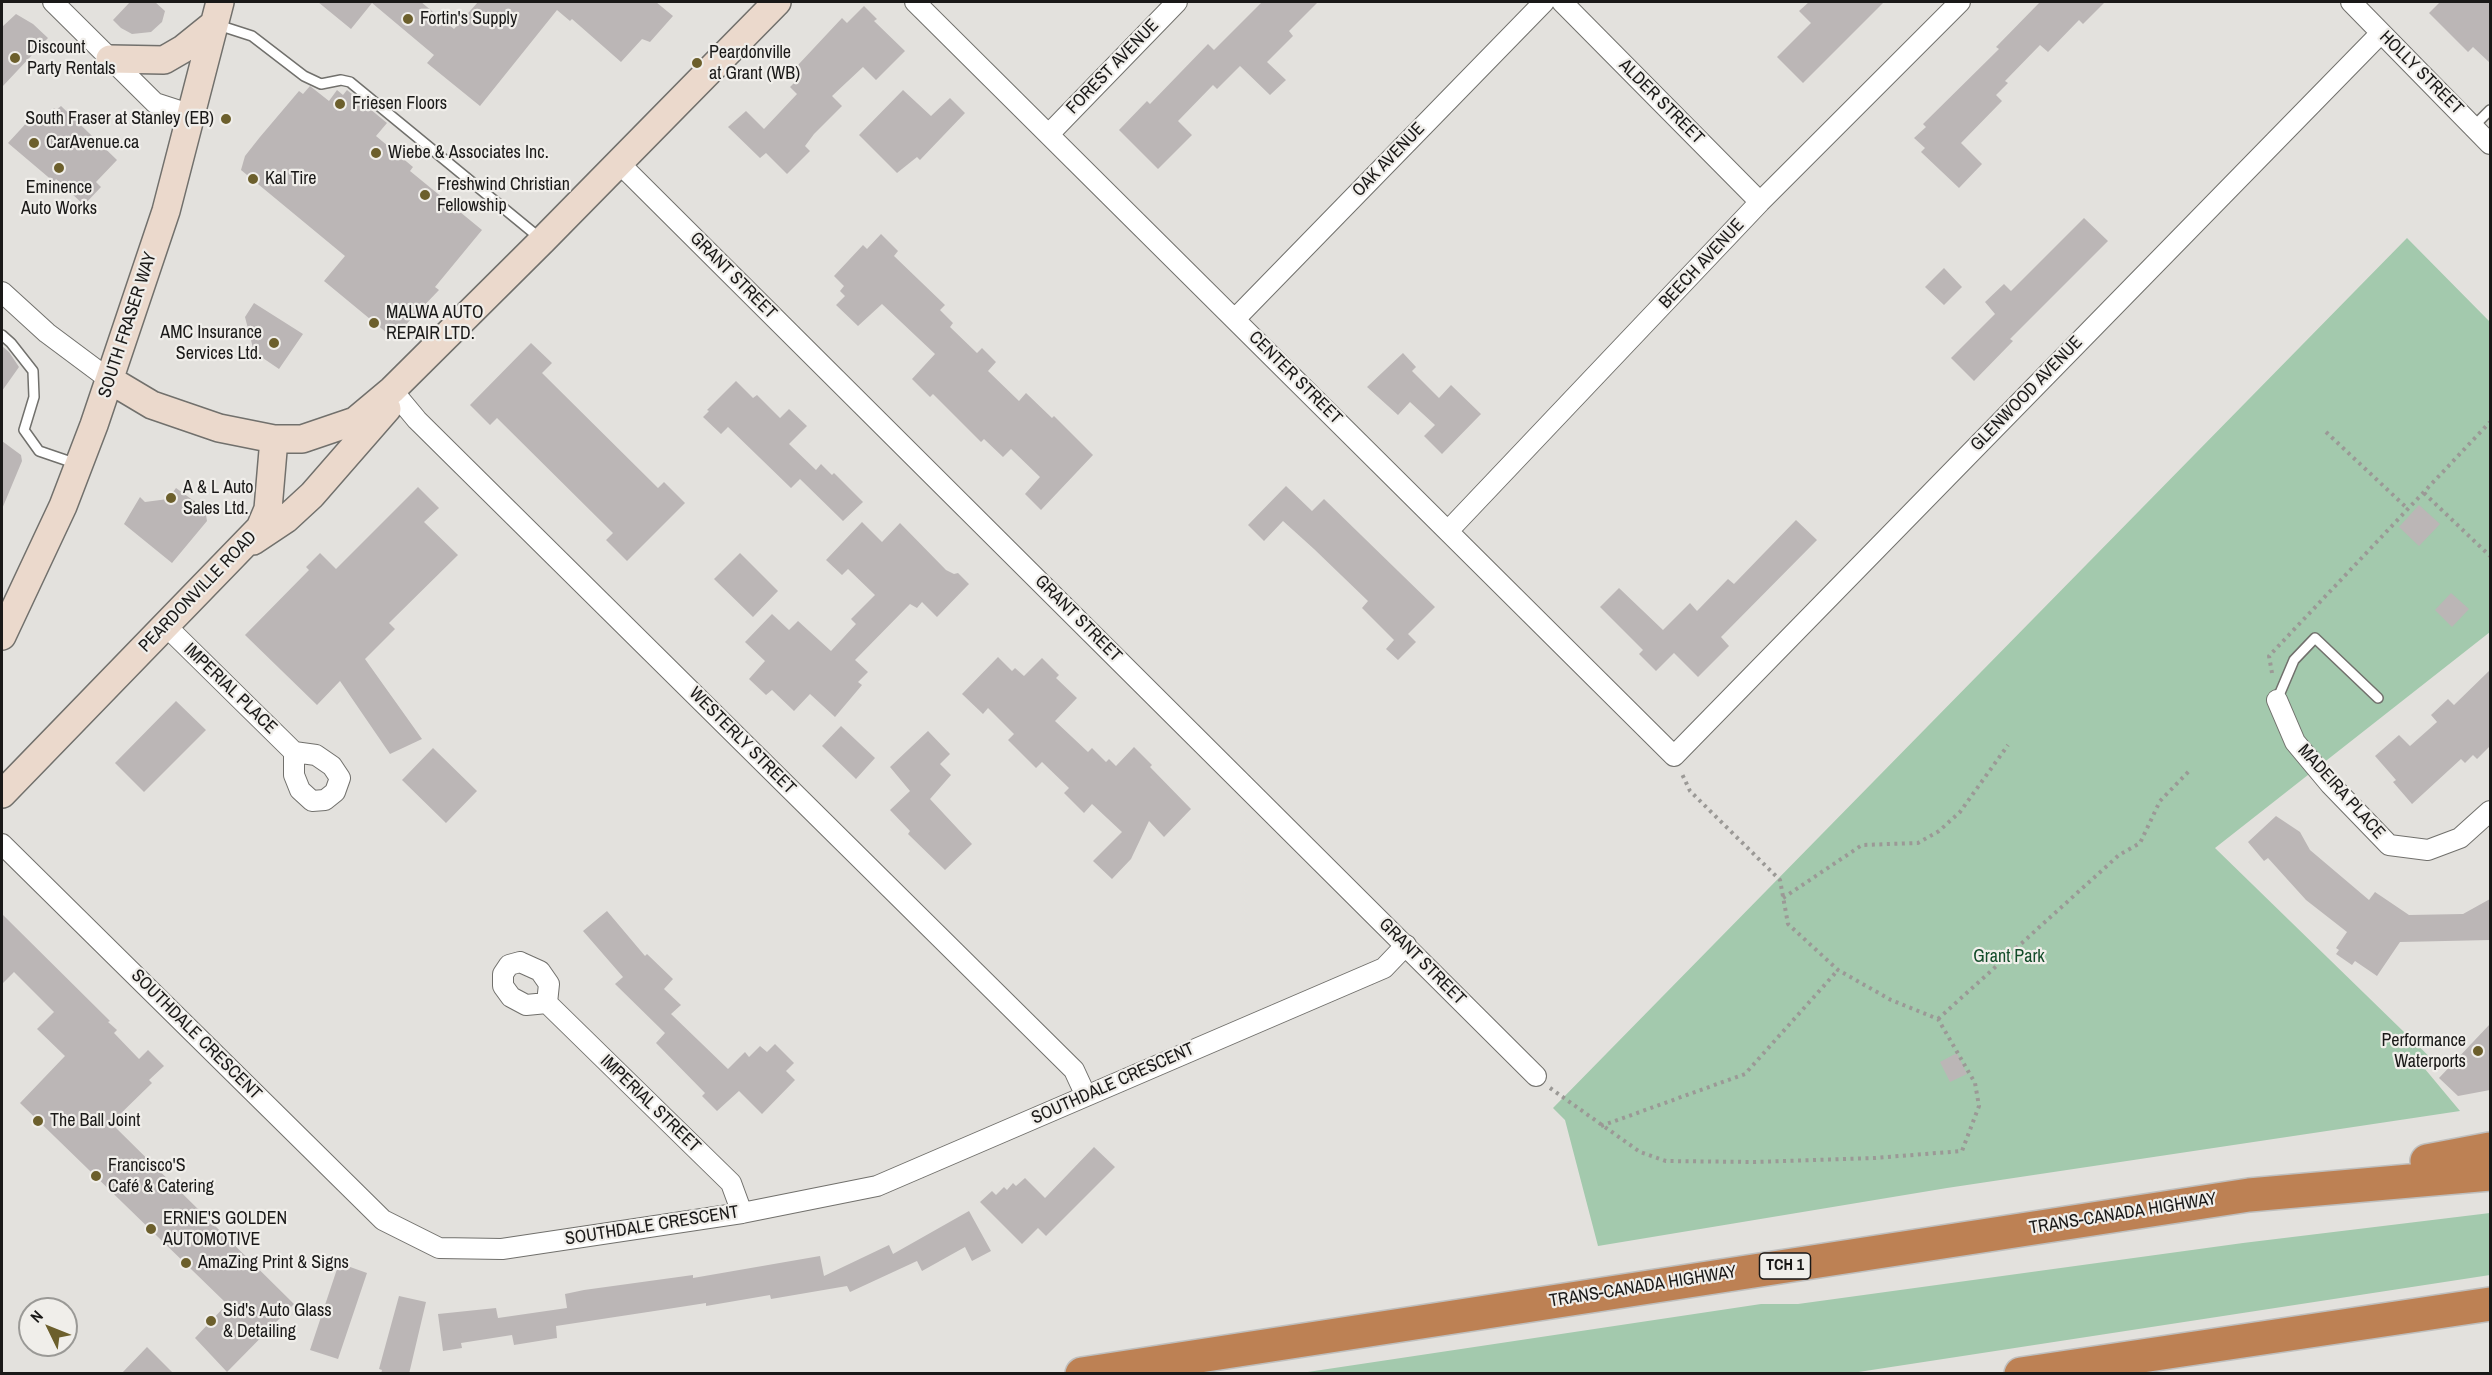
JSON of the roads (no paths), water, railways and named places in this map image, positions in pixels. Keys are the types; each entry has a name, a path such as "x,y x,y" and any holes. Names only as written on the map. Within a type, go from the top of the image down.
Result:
{"highway":[{"path":"2249,1195 2490,1149"},
{"name":"TRANS-CANADA HIGHWAY","path":"1082,1374 2249,1195 2490,1174"},
{"path":"2021,1374 2490,1304"}],"main road":[{"path":"110,380 152,405 219,428 274,439 302,439 355,421 393,390 777,2"},
{"path":"110,59 164,60 217,13"},
{"name":"SOUTH FRASER WAY","path":"2,636 79,465 110,380 166,211 217,13"},
{"path":"237,552 286,519 312,495 387,411 393,390"},
{"name":"PEARDONVILLE ROAD","path":"2,794 260,528 268,509 274,439"}],"street":[{"path":"53,2 155,103 192,115"},
{"name":"CENTER STREET","path":"915,2 1050,133 1674,756"},
{"name":"FOREST AVENUE","path":"1050,133 1177,2"},
{"name":"OAK AVENUE","path":"1235,319 1544,2"},
{"name":"ALDER STREET","path":"1562,2 1760,202"},
{"name":"BEECH AVENUE","path":"1448,531 1760,202 1960,2"},
{"name":"HOLLY STREET","path":"2351,2 2490,144"},
{"name":"GLENWOOD AVENUE","path":"1674,756 2381,33"},
{"name":"GRANT STREET","path":"619,163 1536,1076"},
{"path":"2,292 48,333 110,380"},
{"name":"WESTERLY STREET","path":"393,390 417,420 1074,1070 1086,1096"},
{"name":"IMPERIAL PLACE","path":"166,626 294,752"},
{"name":"MADEIRA PLACE","path":"2277,700 2295,742 2330,784 2390,845 2428,850 2460,838 2490,811"},
{"name":"SOUTHDALE CRESCENT","path":"2,844 383,1220 439,1248 502,1249 742,1213 877,1186 1384,968 1406,945"},
{"name":"IMPERIAL STREET","path":"547,1003 731,1183 742,1213"}],"lane":[{"path":"217,13 252,36 304,76 321,84 341,80 350,82 543,240"},
{"path":"2473,127 2490,110"},
{"path":"2,335 12,343 33,371 34,397 24,430 39,451 79,465"},
{"path":"2277,700 2294,660 2315,638 2378,698"}],"place":[{"name":"Fortin's Supply","path":"408,19"},
{"name":"Discount Party Rentals","path":"15,58"},
{"name":"Peardonville at Grant (WB)","path":"697,63"},
{"name":"Friesen Floors","path":"340,104"},
{"name":"South Fraser at Stanley (EB)","path":"226,119"},
{"name":"CarAvenue.ca","path":"34,143"},
{"name":"Wiebe & Associates Inc.","path":"376,153"},
{"name":"Eminence Auto Works","path":"59,168"},
{"name":"Kal Tire","path":"253,179"},
{"name":"Freshwind Christian Fellowship","path":"425,195"},
{"name":"MALWA AUTO REPAIR LTD.","path":"374,323"},
{"name":"AMC Insurance Services Ltd.","path":"274,343"},
{"name":"A & L Auto Sales Ltd.","path":"171,498"},
{"name":"Performance Waterports","path":"2478,1051"},
{"name":"The Ball Joint","path":"38,1121"},
{"name":"Francisco'S Café & Catering","path":"96,1176"},
{"name":"ERNIE'S GOLDEN AUTOMOTIVE","path":"151,1229"},
{"name":"AmaZing Print & Signs","path":"186,1263"},
{"name":"Sid's Auto Glass & Detailing","path":"211,1321"}],"park label":[{"name":"Grant Park","path":"2009,957"}]}
